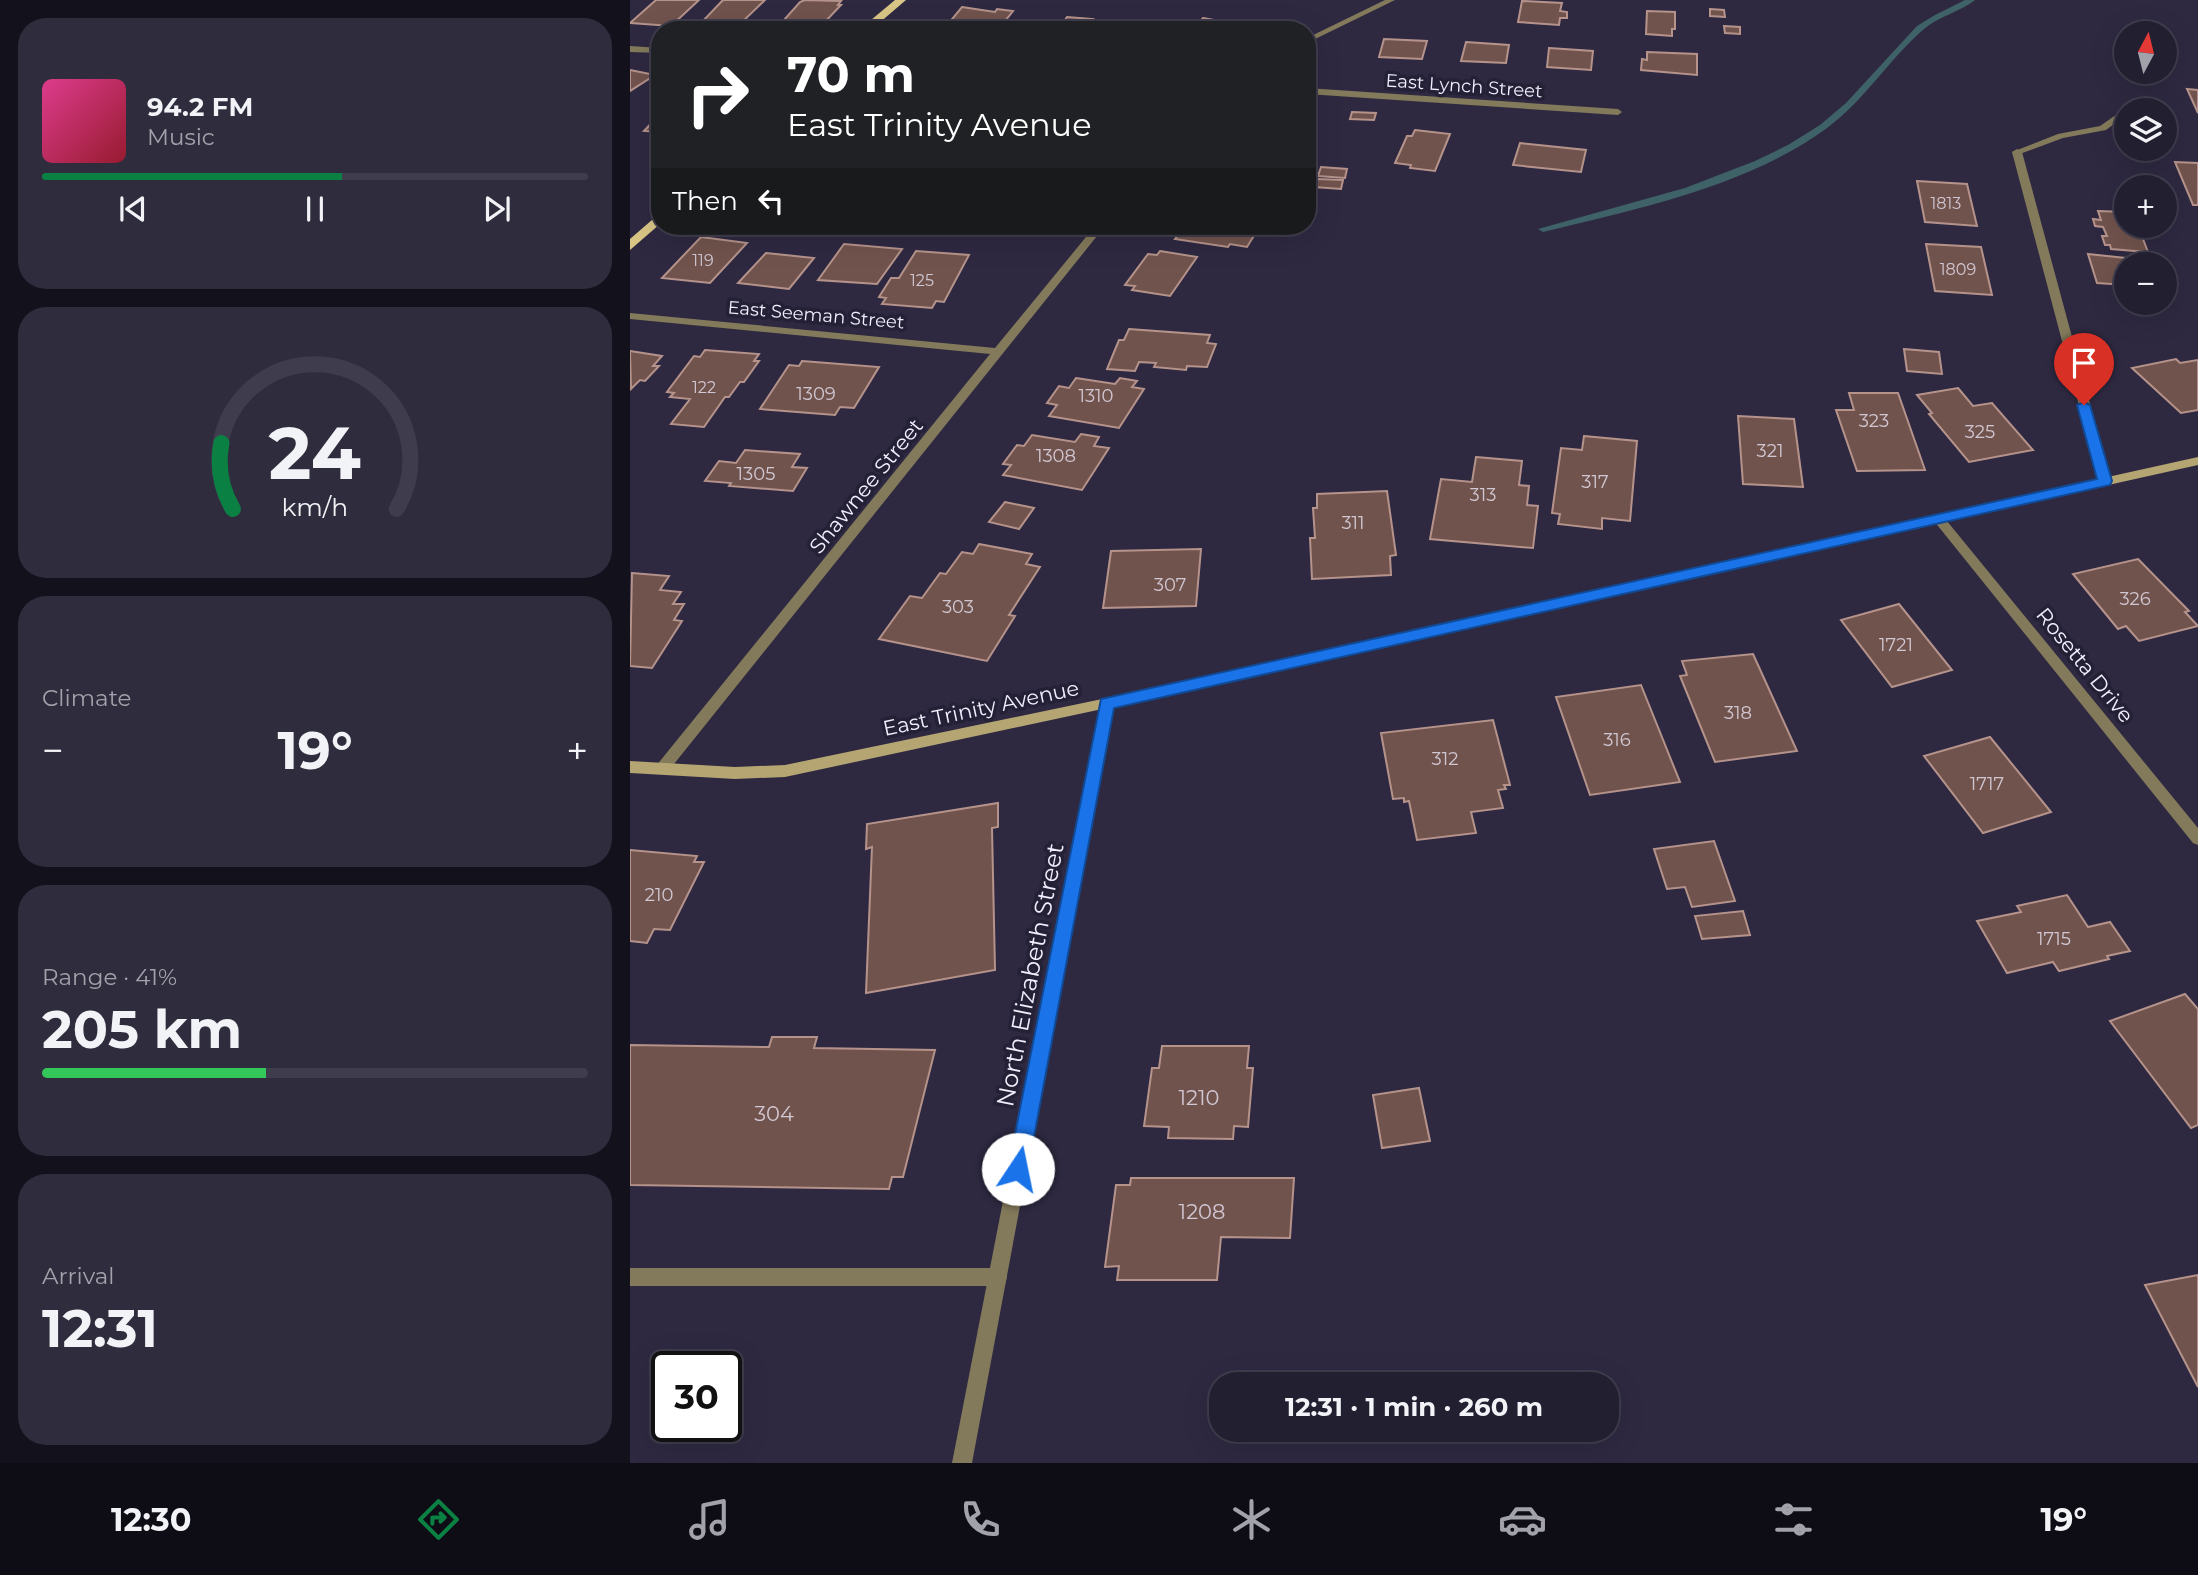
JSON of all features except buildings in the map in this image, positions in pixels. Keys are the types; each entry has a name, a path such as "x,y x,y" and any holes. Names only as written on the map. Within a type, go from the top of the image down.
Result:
{"main road":[{"path":"874,21 901,0"},
{"path":"630,246 651,226"}],"street":[{"path":"1316,37 1391,0"},
{"path":"630,50 651,51"},
{"name":"East Lynch Street","path":"1316,92 1618,112"},
{"path":"2105,481 2017,152 2062,136 2104,128 2114,121"},
{"name":"Shawnee Street","path":"661,770 1093,235"},
{"name":"East Seeman Street","path":"630,316 999,352"},
{"name":"East Trinity Avenue","path":"630,767 735,773 785,771 1107,703 2198,461"},
{"name":"Rosetta Drive","path":"1938,518 2198,839"},
{"name":"North Elizabeth Street","path":"962,1463 1107,703"},
{"path":"630,1277 998,1277"}],"waterway":[{"path":"1543,229 1688,190 1792,147 1823,127 1849,105 1920,28 1971,0"}],"route":[{"path":"1018,1169 1107,703 2105,481 2084,405"}]}
